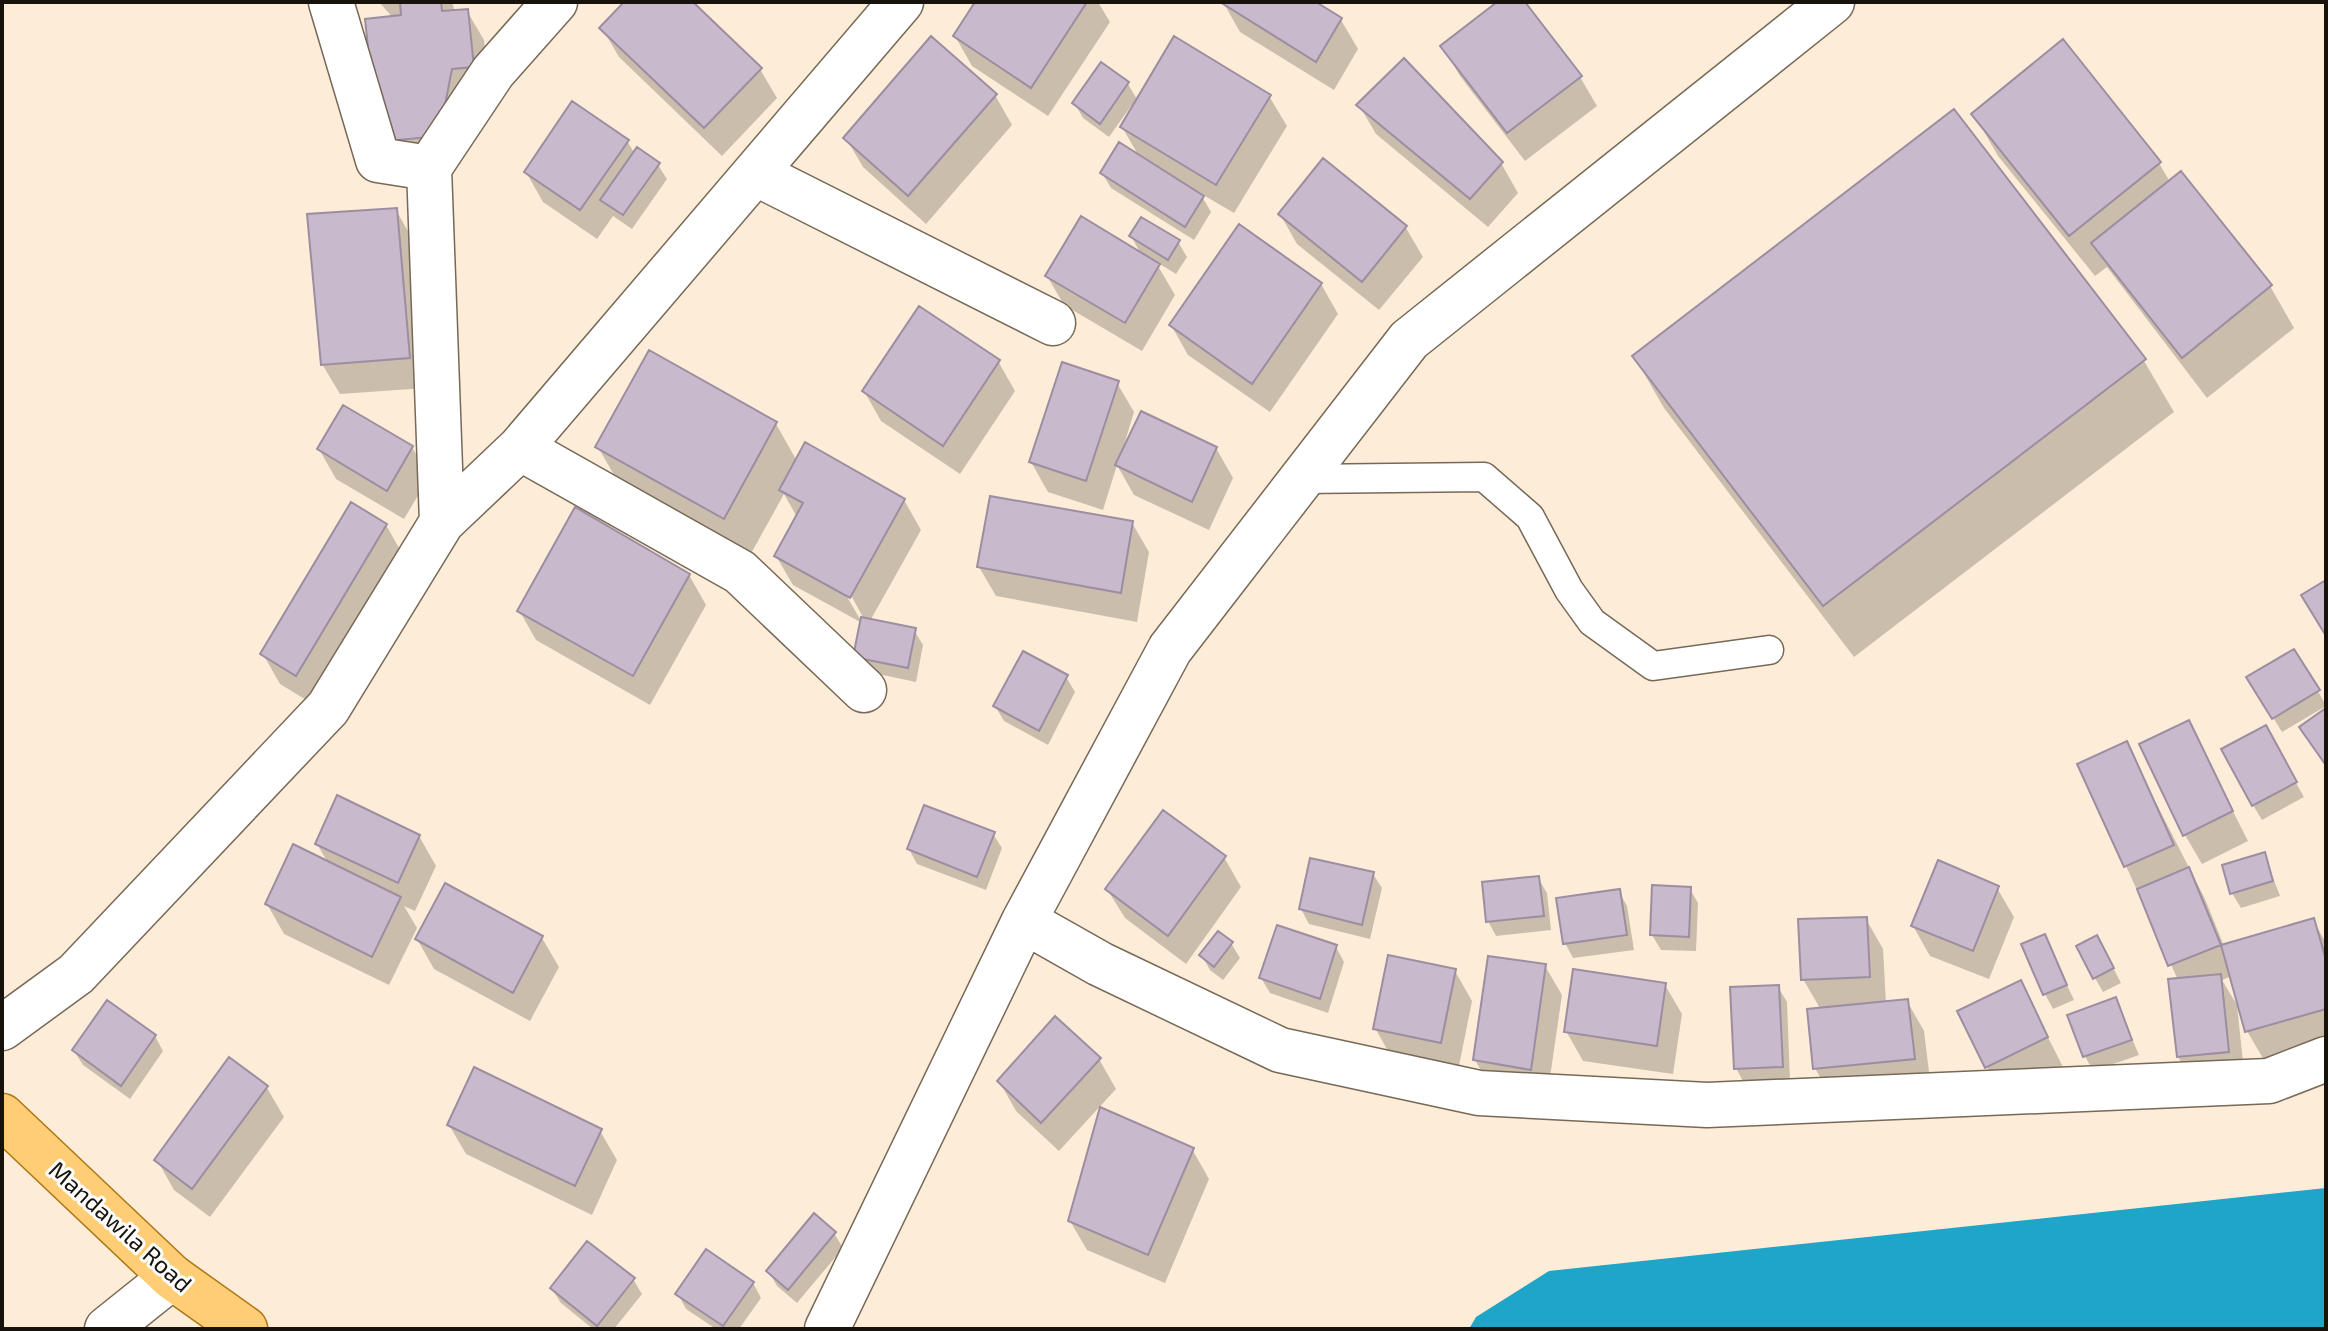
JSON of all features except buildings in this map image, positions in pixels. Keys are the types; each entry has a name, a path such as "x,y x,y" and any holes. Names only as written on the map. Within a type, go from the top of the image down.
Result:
{"main road":[{"name":"Mandawila Road","path":"2,1116 172,1277 245,1329"}],"street":[{"path":"331,2 378,160 429,168"},
{"path":"442,522 429,168 493,72 555,2"},
{"path":"2,1028 76,974 328,708 442,522 520,448 901,2"},
{"path":"827,1329 1024,921 1170,649 1409,340 1832,2"},
{"path":"755,173 1053,323"},
{"path":"520,448 740,572 864,690"},
{"path":"1024,921 1100,964 1280,1050 1479,1093 1739,1103 2269,1081 2326,1059"},
{"path":"107,1329 172,1277"}],"lane":[{"path":"1301,479 1484,477 1530,517 1569,590 1592,622 1653,666 1769,650"}],"water":[{"path":"2326,1188 2326,1329 1469,1329 1476,1317 1549,1271"}]}
